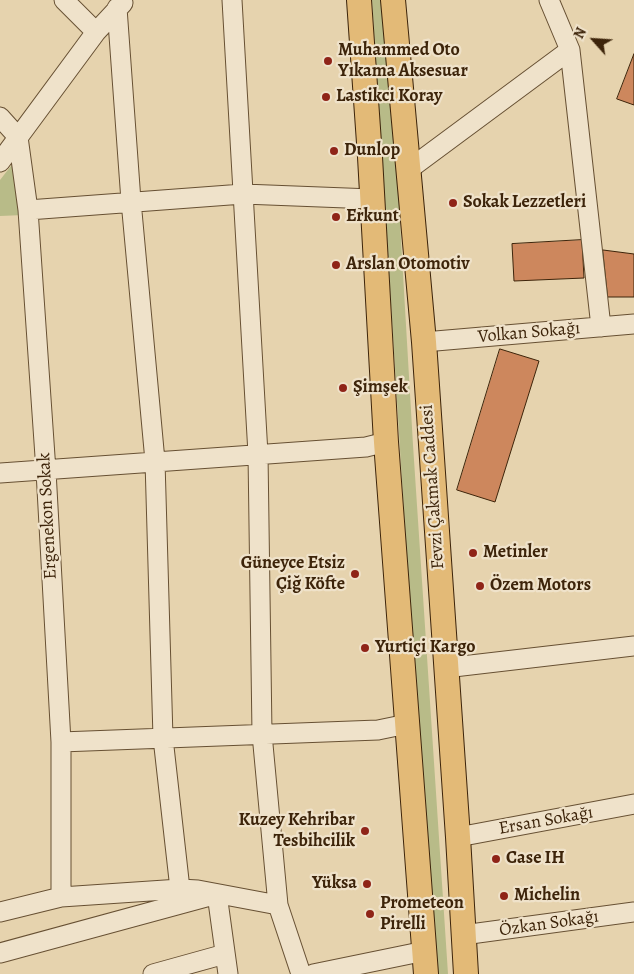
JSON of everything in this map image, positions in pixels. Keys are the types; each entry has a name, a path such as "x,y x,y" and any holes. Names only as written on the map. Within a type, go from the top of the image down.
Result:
{"main road":[{"path":"359,0 386,442 425,963"},
{"name":"Fevzi Çakmak Caddesi","path":"393,0 424,342 466,974"}],"street":[{"path":"64,0 96,32"},
{"path":"232,0 258,454 262,734 278,905 301,974"},
{"path":"548,0 570,50 600,327"},
{"path":"0,162 96,32 121,4"},
{"path":"121,4 131,201 155,461 163,738 180,889"},
{"path":"408,170 570,50"},
{"path":"0,117 18,137"},
{"name":"Ergenekon Sokak","path":"18,137 28,210 46,470 61,742 61,896"},
{"path":"28,210 242,194 372,199"},
{"name":"Volkan Sokağı","path":"424,342 634,324"},
{"path":"0,473 366,447 386,442"},
{"path":"445,668 634,646"},
{"path":"61,742 378,730 407,724"},
{"name":"Ersan Sokağı","path":"458,837 634,804"},
{"path":"0,912 61,896 180,889 278,905"},
{"path":"0,953 217,894"},
{"path":"217,894 228,974"},
{"name":"Özkan Sokağı","path":"463,935 634,912"},
{"path":"153,974 226,954"},
{"path":"313,974 425,963"}],"green space":[{"path":"372,0 387,0 413,445 448,974 436,974 415,690"},
{"path":"18,157 24,215 0,216 0,180"}],"building":[{"path":"634,54 634,105 617,99"},
{"path":"582,240 584,278 514,281 512,244"},
{"path":"603,250 634,254 634,297 608,297"},
{"path":"500,349 539,361 495,502 457,490"}],"place":[{"name":"Muhammed Oto Yıkama Aksesuar","path":"328,61"},
{"name":"Lastikci Koray","path":"326,97"},
{"name":"Dunlop","path":"334,151"},
{"name":"Sokak Lezzetleri","path":"453,203"},
{"name":"Erkunt","path":"336,217"},
{"name":"Arslan Otomotiv","path":"336,265"},
{"name":"Şimşek","path":"343,388"},
{"name":"Metinler","path":"473,553"},
{"name":"Güneyce Etsiz Çiğ Köfte","path":"355,574"},
{"name":"Özem Motors","path":"480,586"},
{"name":"Yurtiçi Kargo","path":"365,648"},
{"name":"Kuzey Kehribar Tesbihcilik","path":"365,831"},
{"name":"Case IH","path":"496,859"},
{"name":"Yüksa","path":"367,884"},
{"name":"Michelin","path":"504,896"},
{"name":"Prometeon Pirelli","path":"370,914"}]}
